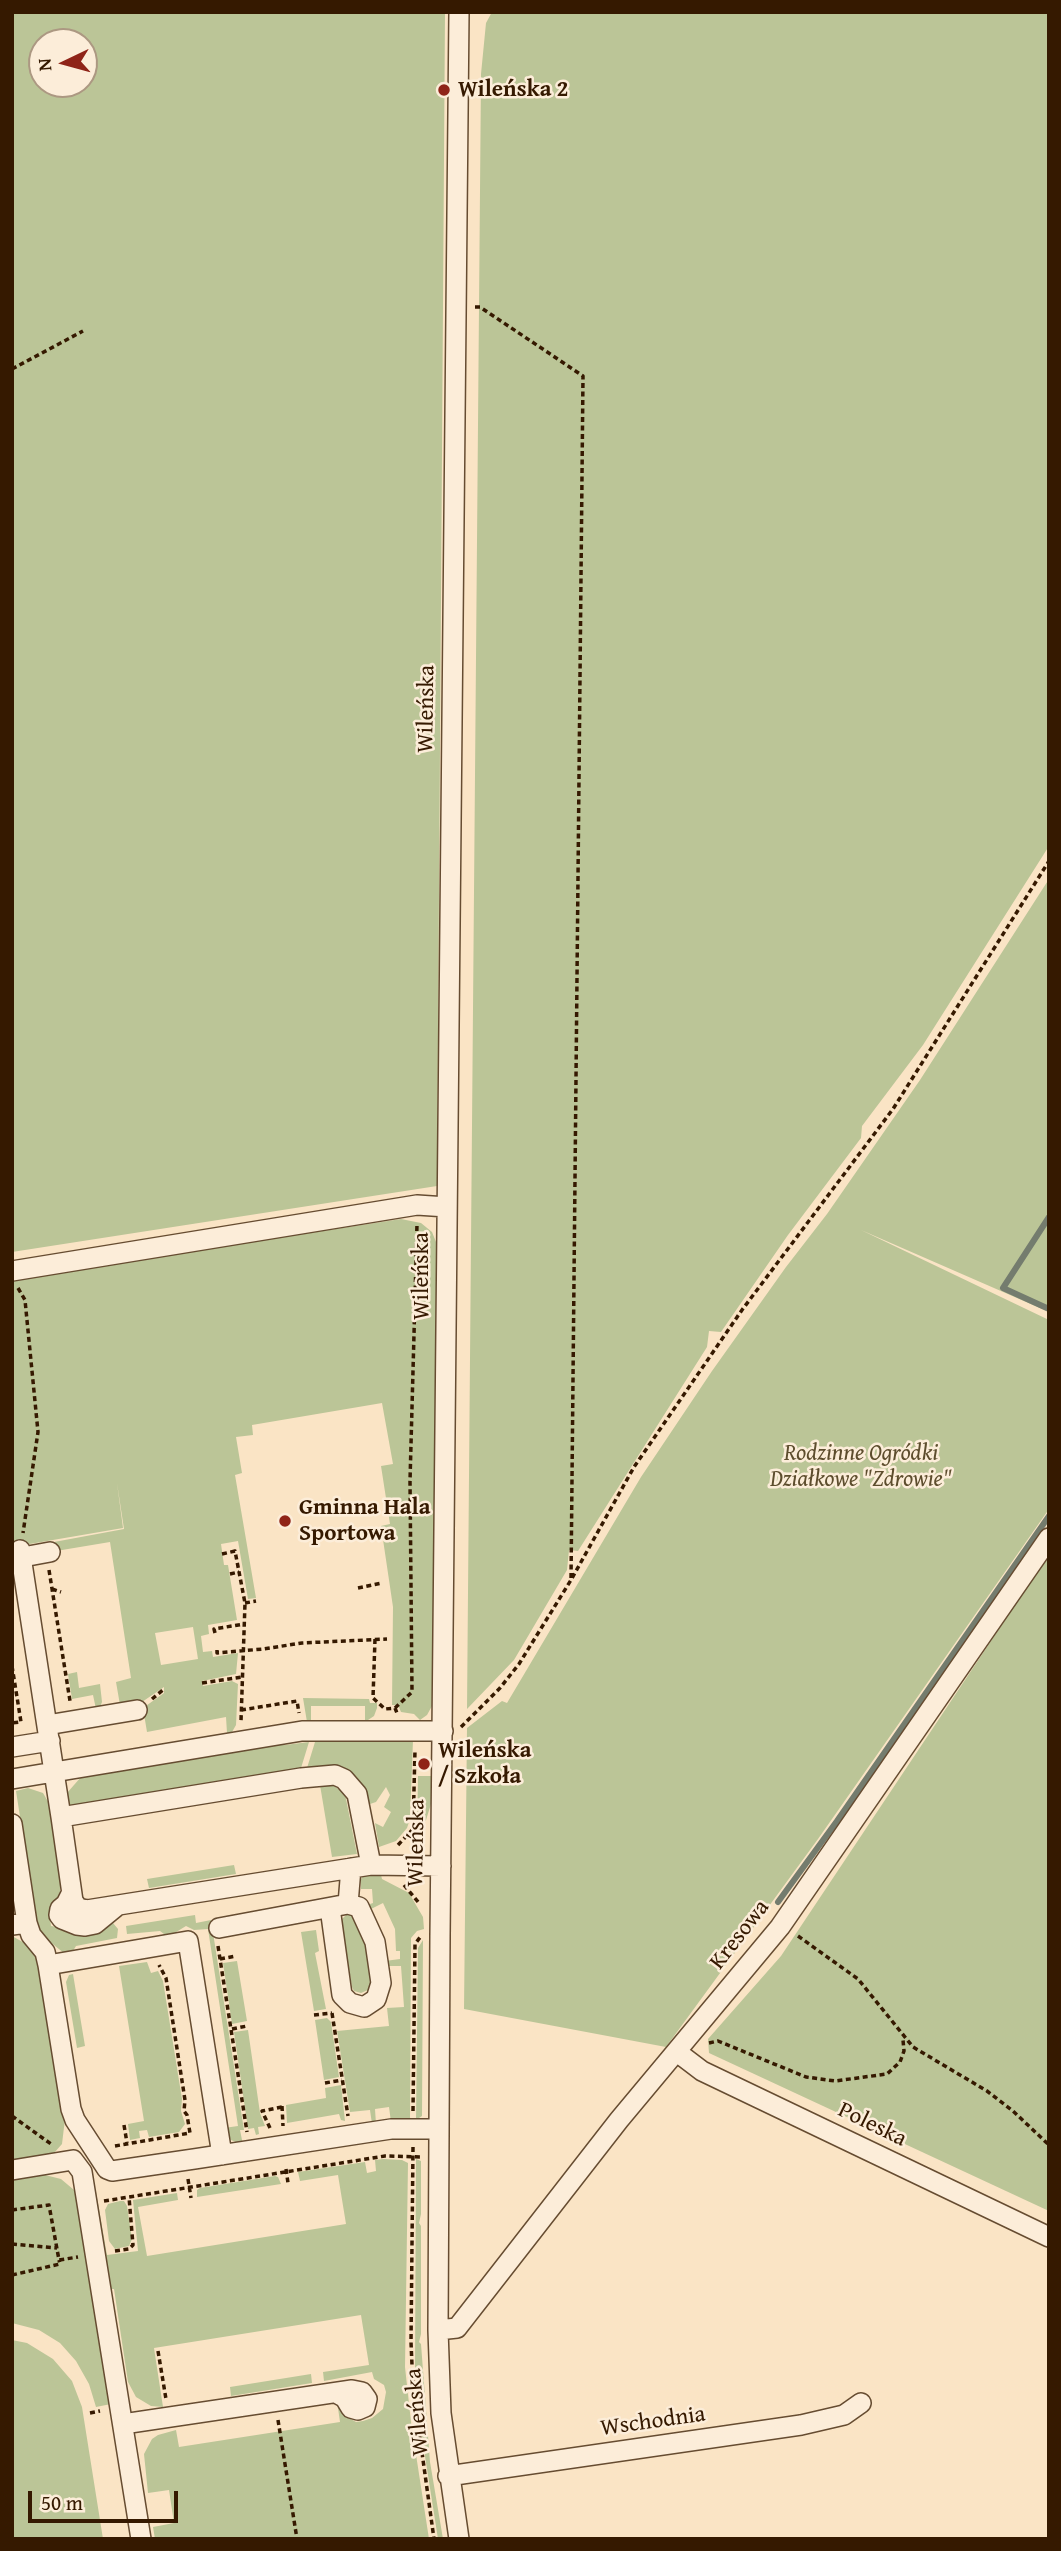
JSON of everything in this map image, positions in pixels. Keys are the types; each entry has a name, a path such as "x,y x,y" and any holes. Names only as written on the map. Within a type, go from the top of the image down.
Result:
{"street":[{"name":"Wileńska","path":"459,12 441,1866 425,2129 441,2413 459,2539"},
{"path":"12,1271 417,1205 447,1207"},
{"name":"Kresowa","path":"438,2330 457,2328 619,2120 780,1927 1049,1538"},
{"path":"50,1552 19,1558 49,1733 71,1894 78,1908 87,1910 379,1864 441,1866"},
{"path":"12,1747 95,1717 136,1710"},
{"path":"12,1779 302,1731 443,1731"},
{"path":"61,1817 335,1775 344,1779 357,1794 379,1864"},
{"path":"12,1824 20,1924 45,1952 71,2109 104,2166 112,2171 391,2129 425,2129"},
{"path":"218,1933 339,1906 359,1907 375,1942 381,1983 376,1999 364,2007 350,2003 342,1995 339,1906 351,1868"},
{"path":"48,1965 188,1941 222,2155"},
{"name":"Poleska","path":"677,2052 702,2071 1049,2237"},
{"path":"12,2170 73,2160 82,2172 102,2251 123,2424 141,2539"},
{"path":"123,2424 336,2393"},
{"name":"Wschodnia","path":"449,2476 808,2424 844,2415 861,2403"}],"path":[{"path":"455,307 480,307 583,376 571,1580"},
{"path":"12,369 83,331"},
{"path":"443,1731 458,1730 519,1664 571,1580 634,1467 742,1310 893,1109 1049,862"},
{"path":"374,1639 373,1698 385,1709 395,1708 412,1692 410,1481 417,1205"},
{"path":"12,1277 25,1300 38,1432 19,1558 48,1562 70,1702 92,1699 95,1717"},
{"path":"222,1554 235,1551 245,1603 240,1740"},
{"path":"230,1574 239,1572"},
{"path":"358,1588 382,1583"},
{"path":"245,1603 256,1601"},
{"path":"215,1633 214,1629 244,1624"},
{"path":"217,1650 218,1653 302,1643 387,1639"},
{"path":"12,1666 21,1722 12,1723"},
{"path":"202,1683 242,1677"},
{"path":"12,1706 17,1698"},
{"path":"395,1708 398,1714 414,1719 416,1770 413,1829 402,1843 389,1850 379,1864 384,1878 405,1886 423,1909"},
{"path":"780,1927 804,1940 858,1979 881,2005 903,2038 924,2054 988,2091 1049,2145"},
{"path":"218,1933 250,2151"},
{"path":"103,2212 101,2201 385,2156 424,2158 425,2129 415,1944 419,1937 426,1935"},
{"path":"220,1959 236,1956"},
{"path":"93,2149 190,2133 184,2111 185,2100 166,1978 155,1957"},
{"path":"342,1995 332,2013 351,2136"},
{"path":"314,2015 332,2013"},
{"path":"231,2029 247,2026"},
{"path":"677,2052 718,2041 806,2077 835,2081 887,2074 900,2062 905,2051 903,2038"},
{"path":"324,2084 342,2080"},
{"path":"262,2111 282,2106"},
{"path":"12,2116 73,2160"},
{"path":"124,2125 127,2143"},
{"path":"425,2129 413,2156 411,2342 413,2388 435,2539"},
{"path":"59,2260 102,2251 129,2249 133,2245 129,2197"},
{"path":"12,2210 49,2204 60,2264 12,2275"},
{"path":"12,2244 57,2248"},
{"path":"275,2402 297,2539"}],"green space":[{"path":"12,12 445,12 437,1186 12,1252"},
{"path":"492,12 1049,12 1049,846 923,1045 862,1126 861,1138 788,1235 721,1332 709,1331 707,1347 578,1551 569,1550 567,1570 514,1660 467,1709 481,74 486,23"},
{"name":"Rodzinne Ogródki Działkowe \"Zdrowie\"","path":"1049,879 1049,1312 861,1230 1049,1320 1049,1509 818,1839 666,2047 464,2009 467,1728 502,1701 507,1703 641,1477 712,1371 827,1214 920,1080"},
{"path":"401,1219 421,1223 432,1232 438,1247 432,1706 420,1720 414,1714 401,1712 398,1705 392,1705 393,1607 381,1526 390,1524 381,1466 393,1464 382,1403 252,1425 253,1435 236,1437 242,1473 235,1475 256,1598 248,1599 238,1541 221,1544 224,1565 228,1565 237,1620 208,1625 209,1634 201,1636 203,1652 212,1651 213,1657 238,1653 236,1674 202,1681 203,1686 232,1681 238,1684 236,1725 232,1732 227,1733 226,1717 147,1732 143,1708 164,1693 164,1687 142,1702 120,1705 116,1682 131,1678 110,1542 56,1551 54,1542 124,1529 117,1483 123,1528 12,1547 12,1281","holes":["193,1627 198,1659 161,1665 155,1633"]},
{"path":"1049,1554 1049,2211 709,2053 708,2039 781,1956"},
{"path":"77,1672 79,1688 100,1684 100,1707 96,1709 93,1695 72,1699 68,1674"},
{"path":"303,1698 369,1699 370,1703 377,1703 377,1708 374,1716 365,1722 365,1706 311,1706 311,1722 307,1722"},
{"path":"413,1740 410,1819 407,1828 396,1841 379,1847 375,1823 383,1827 391,1812 384,1807 390,1795 386,1787 376,1802 370,1804 362,1785 338,1768 307,1768 315,1742"},
{"path":"309,1742 301,1768 68,1807 67,1793 81,1777 283,1743"},
{"path":"418,1776 431,1776 431,1804 417,1835"},
{"path":"320,1785 334,1786 345,1794 357,1854 332,1857"},
{"path":"28,1788 43,1793 50,1805 60,1869 60,1896 53,1908 49,1909 51,1926 86,1936 101,1932 113,1923 118,1929 117,1938 76,1946 71,1954 65,1954 38,1932 16,1791"},
{"path":"234,1865 236,1874 149,1888 147,1879"},
{"path":"365,1873 381,1875 382,1879 409,1893 423,1917 424,1929 417,1931 411,1938 410,2121 391,2122 389,2107 375,2109 376,2124 372,2124 370,2110 350,2112 337,2031 389,2026 387,2008 404,2007 401,1966 385,1966 385,1961 400,1959 400,1951 396,1951 395,1929 383,1903 365,1912 364,1906 373,1903 372,1889 361,1889 361,1879"},
{"path":"347,1914 353,1914 368,1944 373,1983 368,1990 361,1993 354,1991 352,1987 341,1920"},
{"path":"195,1915 196,1923 211,1920 244,2130 240,2130 243,2145 231,2140 224,2128 238,2126 208,1929 194,1930 186,1926 168,1937 160,1931 127,1934 126,1926"},
{"path":"316,1930 319,1951 315,1953 326,2009 314,2011 301,1932"},
{"path":"12,1936 28,1945 36,1954 41,1969 65,2119 62,2144 54,2153 12,2165"},
{"path":"423,1940 422,2116 416,2120 418,1948"},
{"path":"237,1961 247,2021 232,2024 223,1963"},
{"path":"147,1962 151,1973 158,1971 163,1981 185,2124 179,2132 149,2137 147,2130 139,2131 140,2138 130,2140 128,2124 144,2121 119,1966"},
{"path":"73,1974 85,2046 77,2048 66,1982 69,1975"},
{"path":"327,2018 331,2022 339,2077 324,2080 315,2020"},
{"path":"248,2030 260,2113 265,2126 258,2127 259,2134 256,2135 254,2128 248,2129 234,2032"},
{"path":"341,2085 345,2121 341,2120 339,2114 287,2123 286,2105 326,2098 325,2088"},
{"path":"416,2159 421,2161 419,2342 430,2462 443,2539 438,2539 419,2418 415,2370"},
{"path":"375,2160 408,2163 405,2367 429,2539 155,2539 153,2527 174,2523 169,2490 148,2493 144,2454 152,2439 158,2435 176,2430 179,2447 340,2422 337,2401 349,2418 356,2422 363,2421 383,2409 386,2392 384,2385 374,2379 372,2372 324,2381 323,2372 369,2365 361,2315 154,2348 163,2407 151,2406 136,2397 128,2382 114,2289 109,2289 94,2192 107,2255 138,2251 133,2200 177,2193 178,2200 138,2207 147,2256 346,2224 338,2175 300,2181 298,2172 365,2162 367,2173 376,2171"},
{"path":"41,2174 61,2179 74,2190 77,2198 111,2404 96,2407 89,2384 76,2361 60,2343 39,2330 12,2323 12,2179"},
{"path":"275,2176 281,2184 197,2197 197,2190 200,2188"},
{"path":"124,2201 127,2206 132,2239 129,2246 115,2249 109,2241 105,2210 108,2204"},
{"path":"12,2340 27,2343 53,2359 72,2381 82,2407 103,2539 12,2539"},
{"path":"311,2374 312,2383 231,2396 230,2387"}],"waterway":[{"path":"1049,1217 1003,1288 1049,1309"},
{"path":"778,1902 1049,1516"}],"place":[{"name":"Wileńska 2","path":"444,90"},
{"name":"Gminna Hala Sportowa","path":"285,1521"},
{"name":"Wileńska / Szkoła","path":"424,1764"}]}
